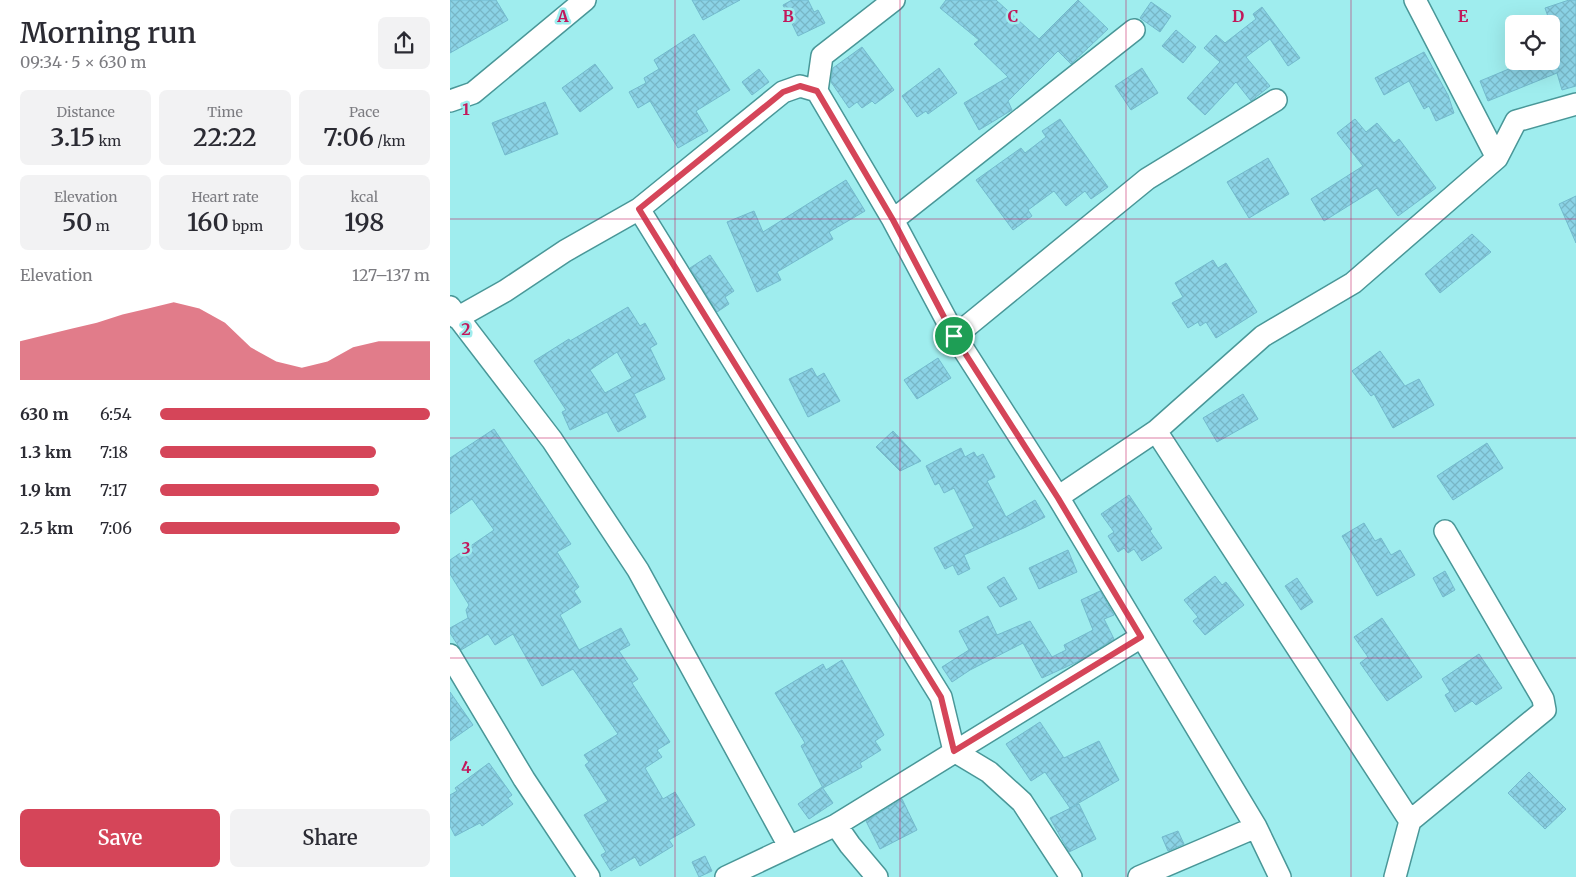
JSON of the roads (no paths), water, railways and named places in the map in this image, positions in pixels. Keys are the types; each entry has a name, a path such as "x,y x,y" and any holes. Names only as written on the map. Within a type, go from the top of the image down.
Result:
{"street":[{"path":"894,0 822,56 817,91 893,220 954,336 1058,498 1256,827 1280,877"},
{"path":"1415,0 1497,158"},
{"path":"450,115 472,93 573,4"},
{"path":"893,220 1134,30"},
{"path":"789,846 638,570 552,440 454,312 506,291 564,251 639,209 783,92 800,86 817,91"},
{"path":"450,100 472,93"},
{"path":"954,336 1146,179 1276,100"},
{"path":"1058,498 1156,431 1263,336 1353,283 1497,158 1516,121 1576,104"},
{"path":"639,209 941,697 954,751 989,772 1022,802 1071,877"},
{"path":"1156,431 1410,821"},
{"path":"1395,877 1410,821 1545,710 1543,699 1445,531"},
{"path":"726,877 836,824 1141,637"},
{"path":"450,655 524,779 589,877"},
{"path":"836,824 850,845 877,877"},
{"path":"1140,877 1256,827"}]}
